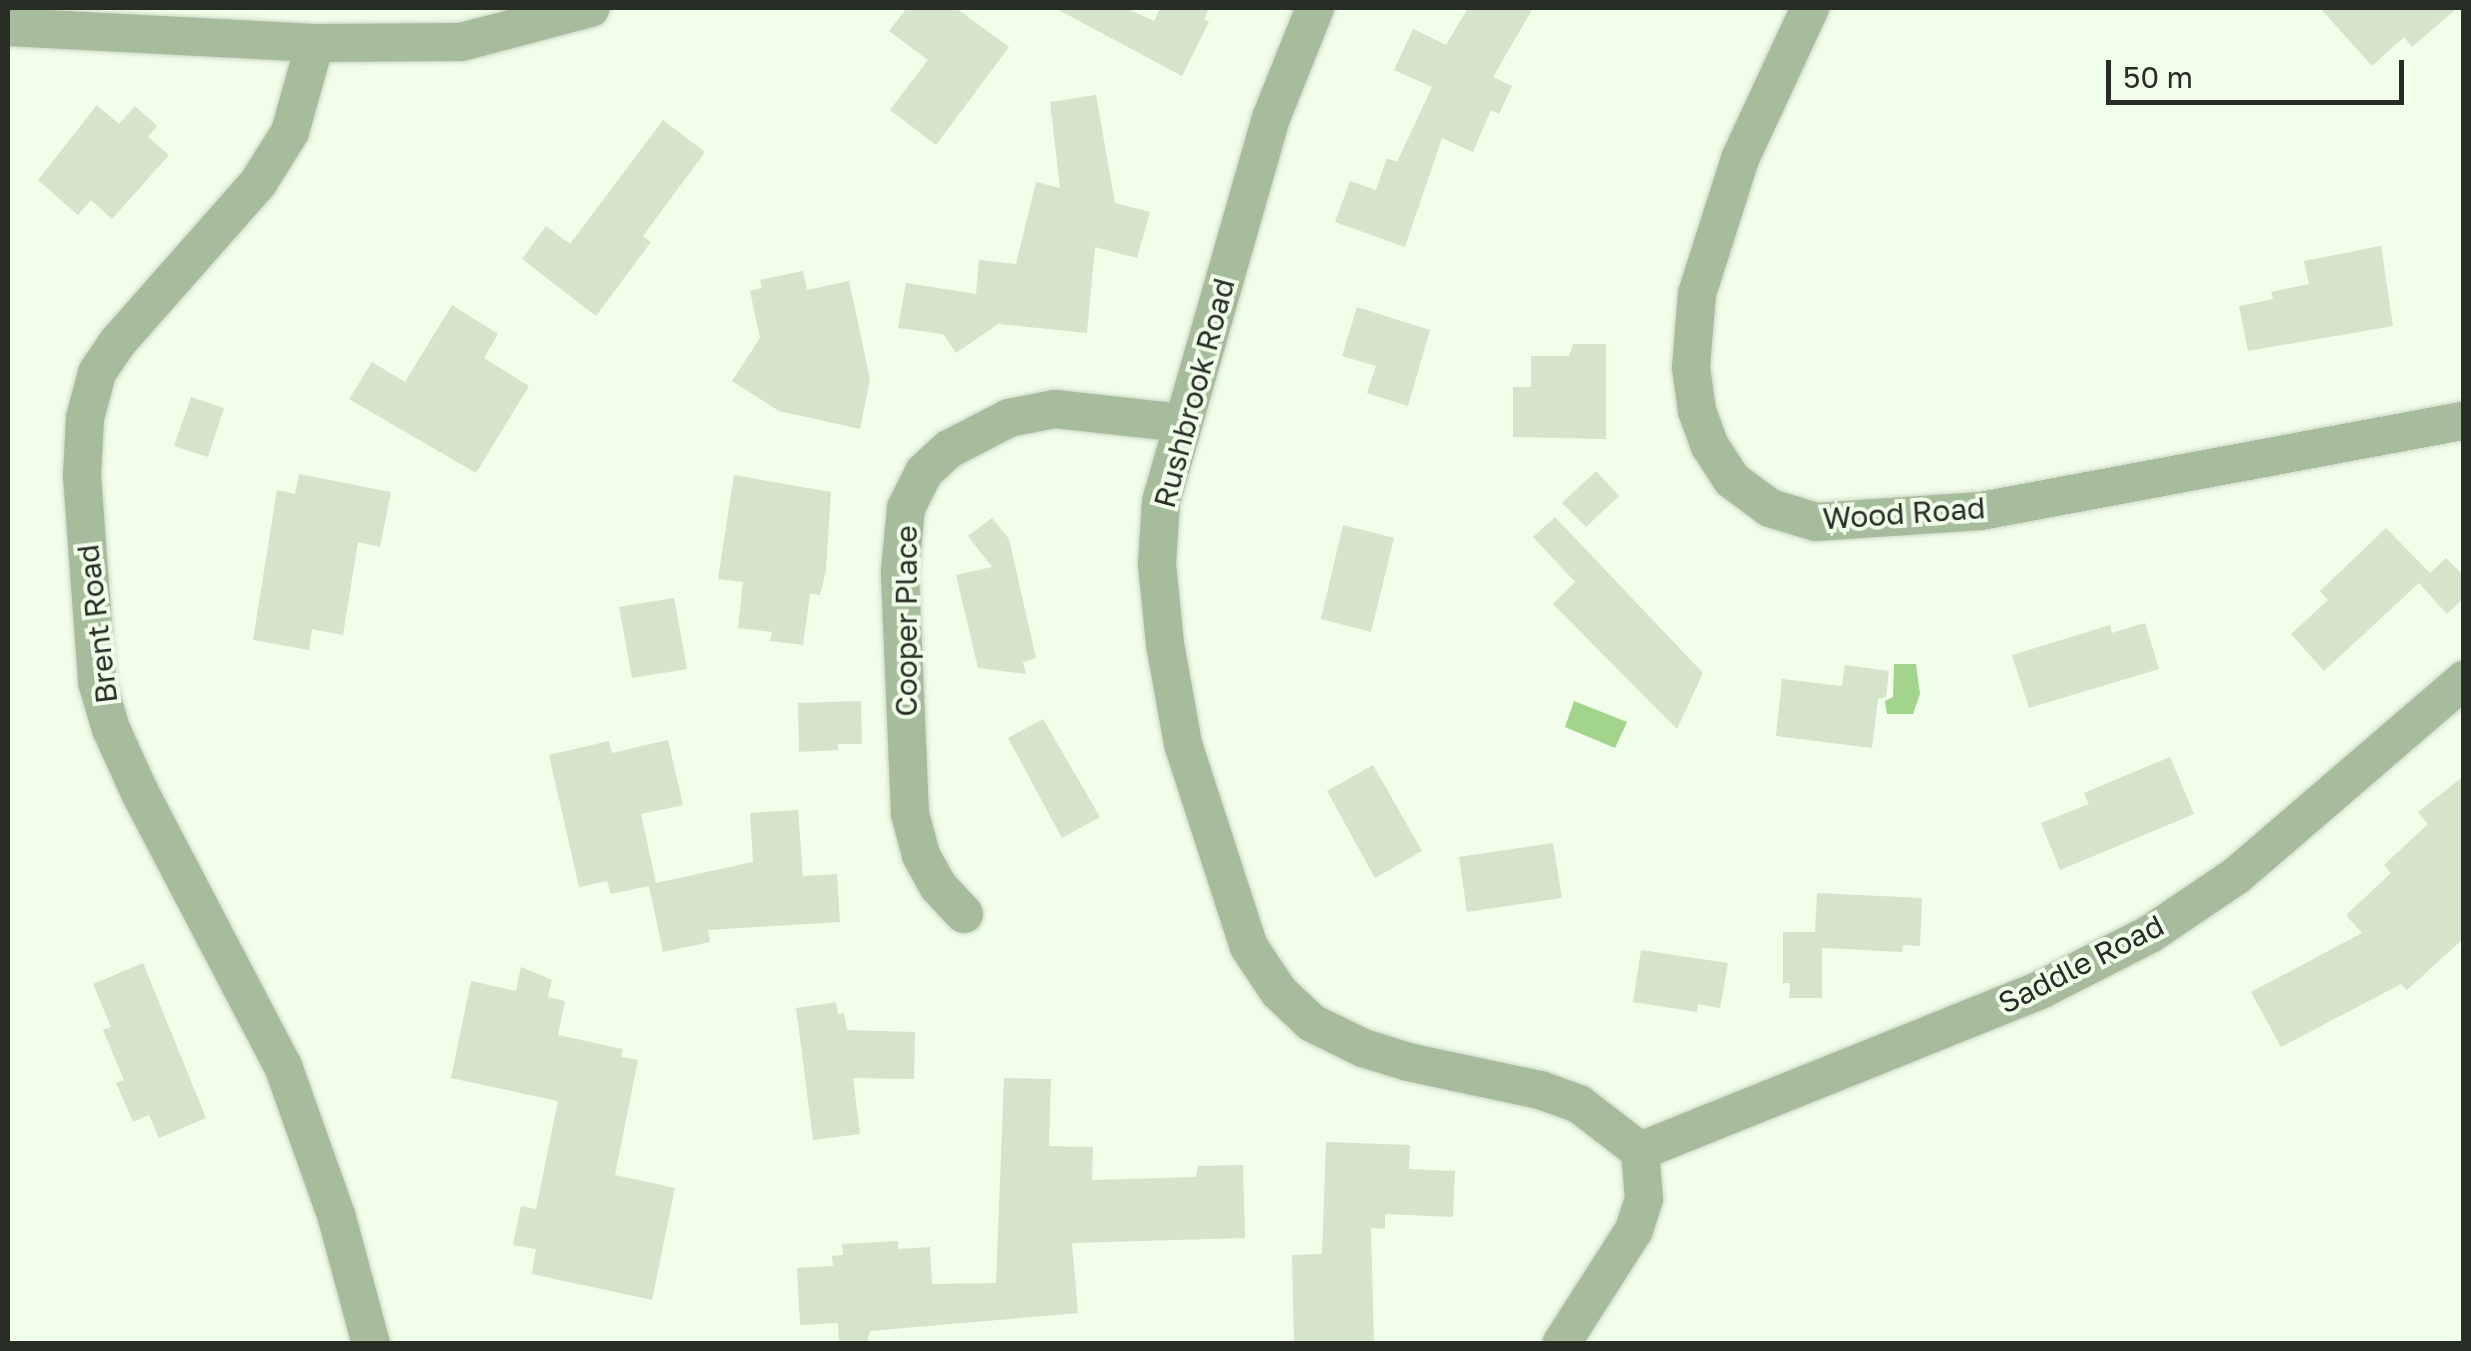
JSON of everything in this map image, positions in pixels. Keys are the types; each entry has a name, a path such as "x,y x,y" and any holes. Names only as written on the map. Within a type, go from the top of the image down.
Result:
{"street":[{"path":"8,27 316,43 461,42 591,8"},
{"name":"Rushbrook Road","path":"1315,8 1271,118 1161,501 1157,564 1164,644 1182,744 1249,947 1280,992 1312,1023 1362,1048 1408,1062 1540,1090 1579,1104 1640,1151"},
{"name":"Wood Road","path":"1810,8 1740,159 1697,294 1695,312 1691,367 1697,411 1710,446 1732,480 1770,508 1816,522 1981,511 2464,421"},
{"name":"Brent Road","path":"316,43 290,132 258,183 117,343 97,373 85,418 82,476 97,682 112,729 140,792 283,1066 338,1218 371,1344"},
{"name":"Cooper Place","path":"964,914 938,886 920,855 910,814 900,571 906,508 924,472 948,448 1010,418 1055,409 1181,424"},
{"name":"Saddle Road","path":"1640,1151 2042,989 2150,934 2236,876 2464,680"},
{"path":"1561,1344 1634,1230 1644,1199 1640,1151"}],"shaded area":[{"path":"1894,664 1916,664 1920,694 1913,714 1887,714 1885,701 1893,697"},
{"path":"1574,701 1627,722 1615,748 1565,727"}],"building":[{"path":"907,8 956,8 1009,47 936,145 890,110 928,60 889,31"},
{"path":"1055,8 1126,8 1154,21 1160,8 1209,8 1204,19 1209,22 1182,76"},
{"path":"1468,8 1533,8 1493,77 1512,86 1499,114 1491,110 1473,152 1442,138 1405,247 1335,222 1350,181 1376,190 1387,158 1397,162 1432,87 1394,70 1413,29 1446,45"},
{"path":"2320,8 2457,8 2412,47 2404,37 2372,66"},
{"path":"1096,95 1115,203 1150,212 1137,258 1095,247 1087,333 998,324 956,353 943,334 898,328 906,283 976,294 979,260 1016,264 1036,182 1060,188 1050,102"},
{"path":"97,105 119,124 135,106 157,126 148,137 169,155 112,219 91,200 78,215 38,180"},
{"path":"663,120 705,152 643,236 651,242 596,316 522,259 546,226 570,244"},
{"path":"2381,246 2393,326 2248,351 2239,306 2273,299 2271,292 2309,284 2304,261"},
{"path":"803,271 807,290 849,281 870,379 860,429 779,411 732,381 760,338 750,291 762,288 760,280"},
{"path":"452,305 498,334 484,358 529,386 476,473 349,399 372,362 405,382"},
{"path":"1357,307 1430,330 1408,406 1367,393 1376,366 1342,356"},
{"path":"1573,344 1606,344 1606,439 1513,437 1513,387 1531,387 1531,356 1569,356"},
{"path":"191,397 224,408 208,457 174,446"},
{"path":"1596,471 1619,496 1586,527 1562,503"},
{"path":"299,474 391,492 380,547 358,542 343,635 312,629 309,650 253,640 277,490 295,494"},
{"path":"734,475 831,492 826,570 820,595 810,594 803,645 770,641 772,632 738,628 743,582 718,579"},
{"path":"1555,517 1703,673 1677,729 1553,604 1575,582 1533,537"},
{"path":"992,518 1009,539 1036,658 1023,662 1026,674 978,668 956,575 992,567 968,536"},
{"path":"1343,525 1394,538 1371,632 1321,619"},
{"path":"2386,528 2430,573 2446,558 2464,576 2464,598 2447,614 2419,583 2324,671 2291,634 2328,600 2320,591"},
{"path":"674,598 687,669 632,678 619,607"},
{"path":"2145,623 2159,669 2029,708 2012,655 2110,625 2112,633"},
{"path":"1845,665 1889,671 1886,697 1878,699 1872,748 1776,736 1782,679 1842,686"},
{"path":"861,701 862,744 838,744 838,750 799,752 798,703"},
{"path":"1043,719 1100,817 1062,838 1008,738"},
{"path":"668,740 683,805 641,814 656,883 753,862 750,813 798,810 803,876 837,874 840,922 708,930 710,942 663,952 649,886 611,894 607,881 579,887 549,755 609,741 612,753"},
{"path":"2170,757 2194,814 2060,870 2041,823 2089,804 2084,793"},
{"path":"1373,765 1422,851 1375,878 1327,791"},
{"path":"2464,776 2464,938 2407,990 2401,984 2281,1047 2251,992 2362,933 2346,915 2391,873 2384,865 2428,824 2418,812"},
{"path":"1553,843 1562,898 1467,912 1459,857"},
{"path":"1817,893 1922,898 1920,946 1903,945 1902,952 1822,948 1822,998 1789,998 1790,983 1783,983 1783,932 1815,932"},
{"path":"1641,950 1728,963 1720,1008 1698,1004 1697,1012 1633,1002"},
{"path":"143,963 206,1118 159,1138 149,1115 133,1122 116,1083 124,1080 103,1030 111,1027 93,984"},
{"path":"521,967 552,980 548,997 565,1001 558,1035 623,1049 621,1057 638,1060 615,1175 675,1188 652,1300 532,1274 536,1249 513,1245 521,1206 536,1209 558,1101 451,1078 471,981 516,991"},
{"path":"836,1002 838,1014 844,1013 847,1030 915,1032 914,1079 853,1078 860,1134 813,1140 796,1008"},
{"path":"1004,1078 1051,1079 1049,1146 1093,1147 1092,1180 1196,1177 1198,1166 1243,1165 1245,1238 1072,1243 1078,1313 870,1331 867,1343 855,1344 839,1344 838,1323 800,1325 797,1268 833,1266 832,1256 843,1255 842,1244 898,1241 898,1249 930,1247 932,1284 996,1283"},
{"path":"1326,1142 1410,1145 1409,1169 1455,1171 1453,1217 1385,1214 1385,1229 1371,1228 1374,1344 1294,1344 1292,1255 1322,1254"}]}
